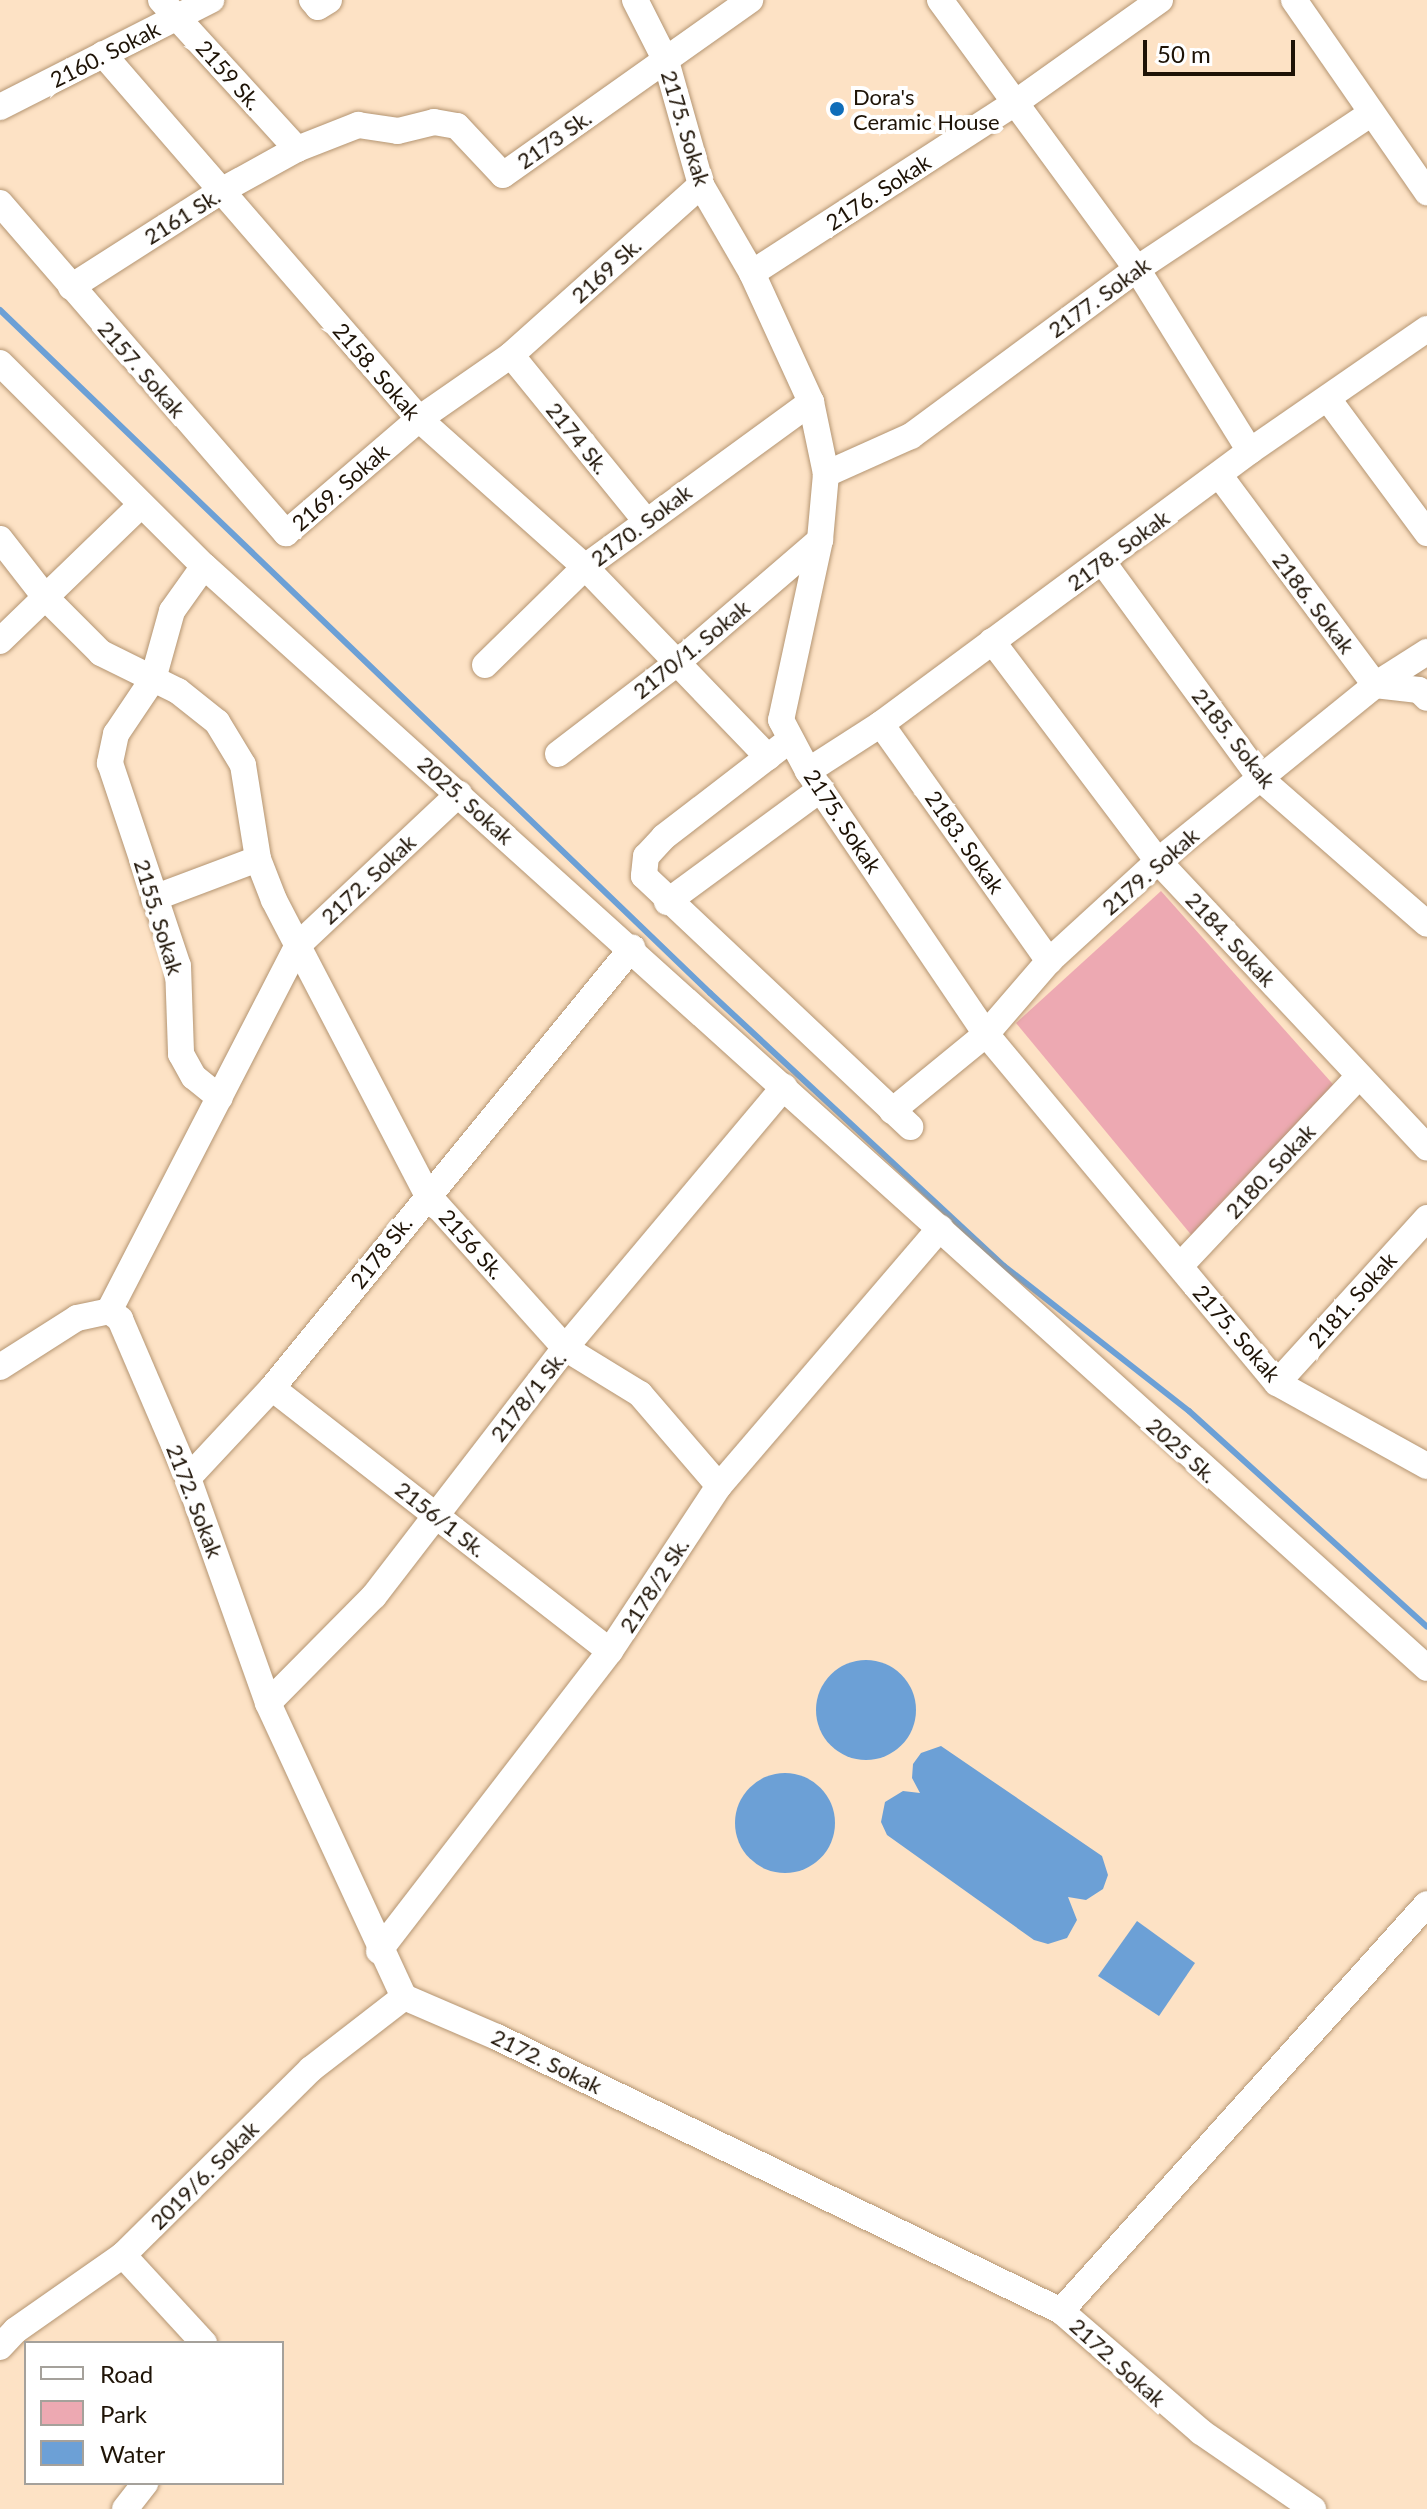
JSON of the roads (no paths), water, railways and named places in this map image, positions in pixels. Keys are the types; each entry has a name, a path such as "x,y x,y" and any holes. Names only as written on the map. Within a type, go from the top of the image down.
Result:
{"street":[{"name":"2160. Sokak","path":"0,107 103,54 169,9 211,0"},
{"name":"2175. Sokak","path":"635,0 666,61 701,185 752,273 811,402 826,474 820,540 781,720 791,739 815,780 986,1034 1277,1383 1427,1466"},
{"path":"666,61 750,0"},
{"path":"940,0 1137,269 1250,451"},
{"name":"2176. Sokak","path":"752,273 1015,103 1160,0"},
{"path":"1294,0 1370,114 1424,183"},
{"name":"2159 Sk.","path":"169,9 297,149"},
{"name":"2158. Sokak","path":"103,54 419,419 585,567 768,757"},
{"name":"2173 Sk.","path":"358,125 398,131 434,122 457,126 503,175 666,61"},
{"name":"2177. Sokak","path":"826,474 911,436 1137,269 1370,114"},
{"name":"2161 Sk.","path":"71,287 221,191 297,149 358,125"},
{"name":"2169 Sk.","path":"511,355 701,185"},
{"name":"2157. Sokak","path":"0,203 286,533"},
{"name":"2178. Sokak","path":"667,902 881,724 1250,451 1427,329"},
{"name":"2169. Sokak","path":"286,533 419,419 511,355"},
{"name":"2174 Sk.","path":"511,355 645,520"},
{"name":"2025. Sokak","path":"5,377 204,566 940,1228"},
{"path":"1328,399 1427,533"},
{"name":"2170. Sokak","path":"485,665 585,567 645,520 811,402"},
{"name":"2186. Sokak","path":"1220,476 1375,685"},
{"path":"0,641 141,505"},
{"name":"2156 Sk.","path":"0,539 46,598 101,653 203,709 233,745 250,790 258,859 298,945 427,1194 565,1348 640,1394 719,1486"},
{"name":"2170/1. Sokak","path":"558,754 677,663 820,540"},
{"name":"2185. Sokak","path":"1102,561 1261,779 1427,924"},
{"path":"153,679 172,611 204,566"},
{"name":"2184. Sokak","path":"992,641 1158,861 1427,1147"},
{"name":"2179. Sokak","path":"667,902 901,1119 986,1034 1049,961 1158,861 1375,685 1427,652"},
{"name":"2155. Sokak","path":"153,679 116,734 111,773 178,966 181,1054 194,1077 220,1098"},
{"path":"1375,685 1419,690 1427,698"},
{"name":"2183. Sokak","path":"881,724 1049,961"},
{"path":"667,902 644,876 646,856 791,739"},
{"name":"2172. Sokak","path":"459,794 298,945 114,1315 188,1478 268,1703 379,1951 404,1997 497,2037 1061,2311 1201,2432 1313,2509"},
{"path":"154,898 258,859"},
{"name":"2178 Sk.","path":"188,1478 272,1388 427,1194 632,948"},
{"name":"2180. Sokak","path":"1180,1266 1359,1076"},
{"name":"2178/1 Sk.","path":"268,1703 374,1596 565,1348 784,1087"},
{"name":"2181. Sokak","path":"1277,1383 1427,1218"},
{"name":"2178/2 Sk.","path":"379,1951 610,1651 719,1486 940,1228"},
{"name":"2025 Sk.","path":"940,1228 1427,1668"},
{"path":"0,1367 77,1318 114,1315"},
{"name":"2156/1 Sk.","path":"272,1388 610,1651"},
{"path":"1061,2311 1427,1904"},
{"name":"2019/6. Sokak","path":"0,2347 16,2330 123,2255 311,2069 404,1997"},
{"path":"123,2255 202,2341"},
{"path":"125,2509 143,2485"}],"water":[{"path":"866,1660 885,1664 901,1675 912,1691 916,1710 912,1729 901,1745 885,1756 866,1760 847,1756 831,1745 820,1729 816,1710 820,1691 831,1675 847,1664"},
{"path":"941,1746 1102,1856 1108,1875 1103,1889 1086,1900 1068,1897 1077,1920 1067,1938 1048,1944 1034,1940 887,1835 881,1822 885,1802 903,1791 920,1793 912,1778 913,1764 921,1753"},
{"path":"785,1773 804,1777 820,1788 831,1804 835,1823 831,1842 820,1858 804,1869 785,1873 766,1869 750,1858 739,1842 735,1823 739,1804 750,1788 766,1777"},
{"path":"1137,1921 1195,1963 1159,2016 1098,1976"}],"waterway":[{"path":"0,310 710,993 1004,1266 1189,1411 1427,1627"}],"place":[{"name":"Dora's Ceramic House","path":"837,109"}]}
